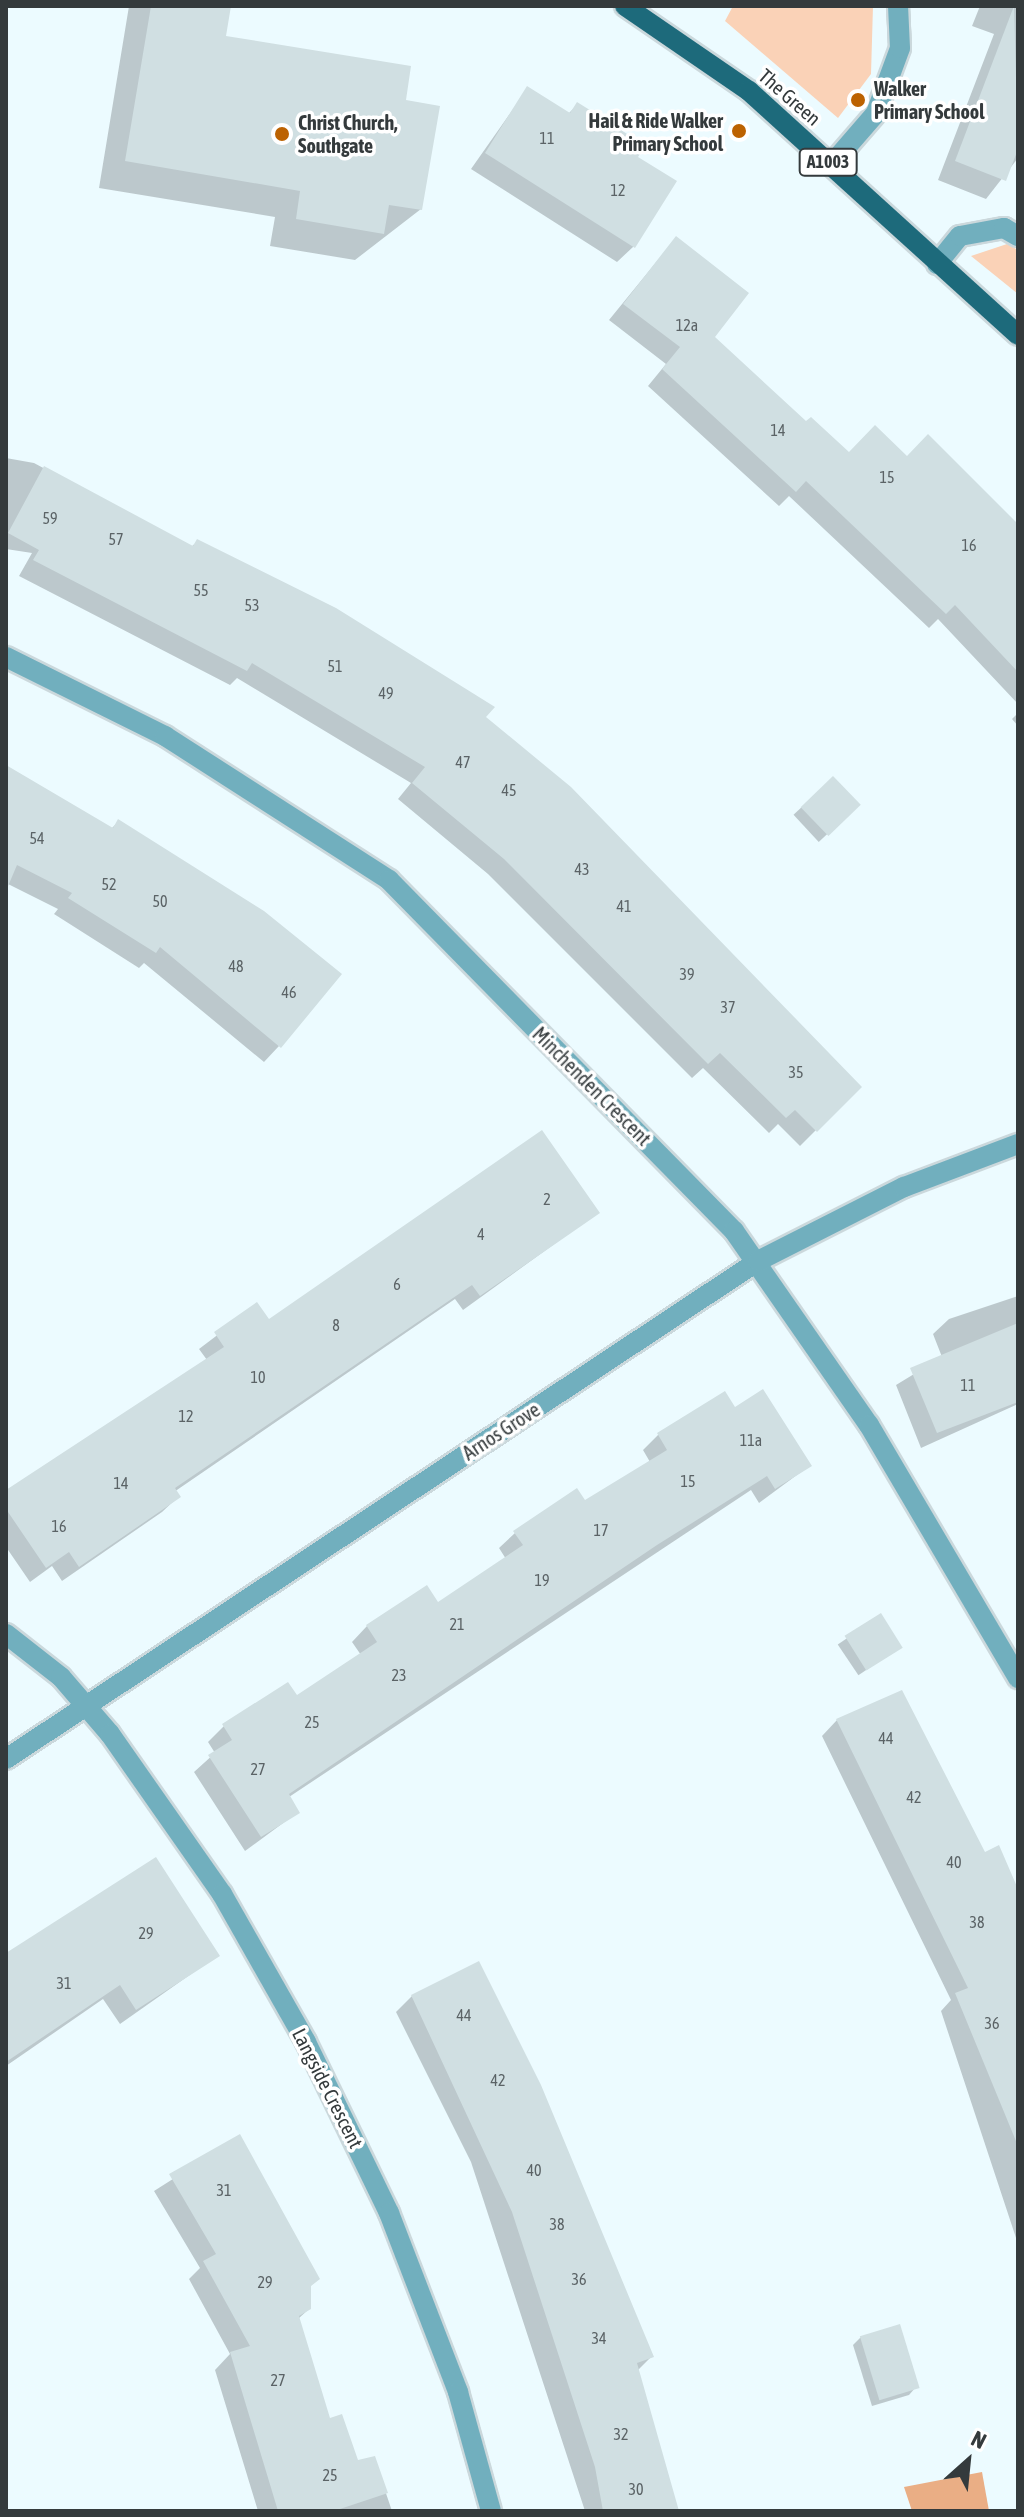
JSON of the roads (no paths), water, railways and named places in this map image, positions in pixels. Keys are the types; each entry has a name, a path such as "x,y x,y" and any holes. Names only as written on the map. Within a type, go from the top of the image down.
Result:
{"main road":[{"name":"The Green","path":"625,6 749,91 1018,335"}],"street":[{"path":"831,165 876,113 900,48 898,6"},
{"path":"937,264 960,236 1004,228 1018,236"},
{"name":"Minchenden Crescent","path":"6,657 165,736 389,880 758,1261 869,1425 1018,1678"},
{"name":"Arnos Grove","path":"6,1759 758,1261 904,1187 1018,1144"},
{"name":"Langside Crescent","path":"6,1634 87,1704 222,1894 306,2042 389,2213 458,2392 491,2511"}],"place":[{"name":"Walker Primary School","path":"858,100"},
{"name":"Hail & Ride Walker Primary School","path":"739,131"},
{"name":"Christ Church, Southgate","path":"282,134"}]}
